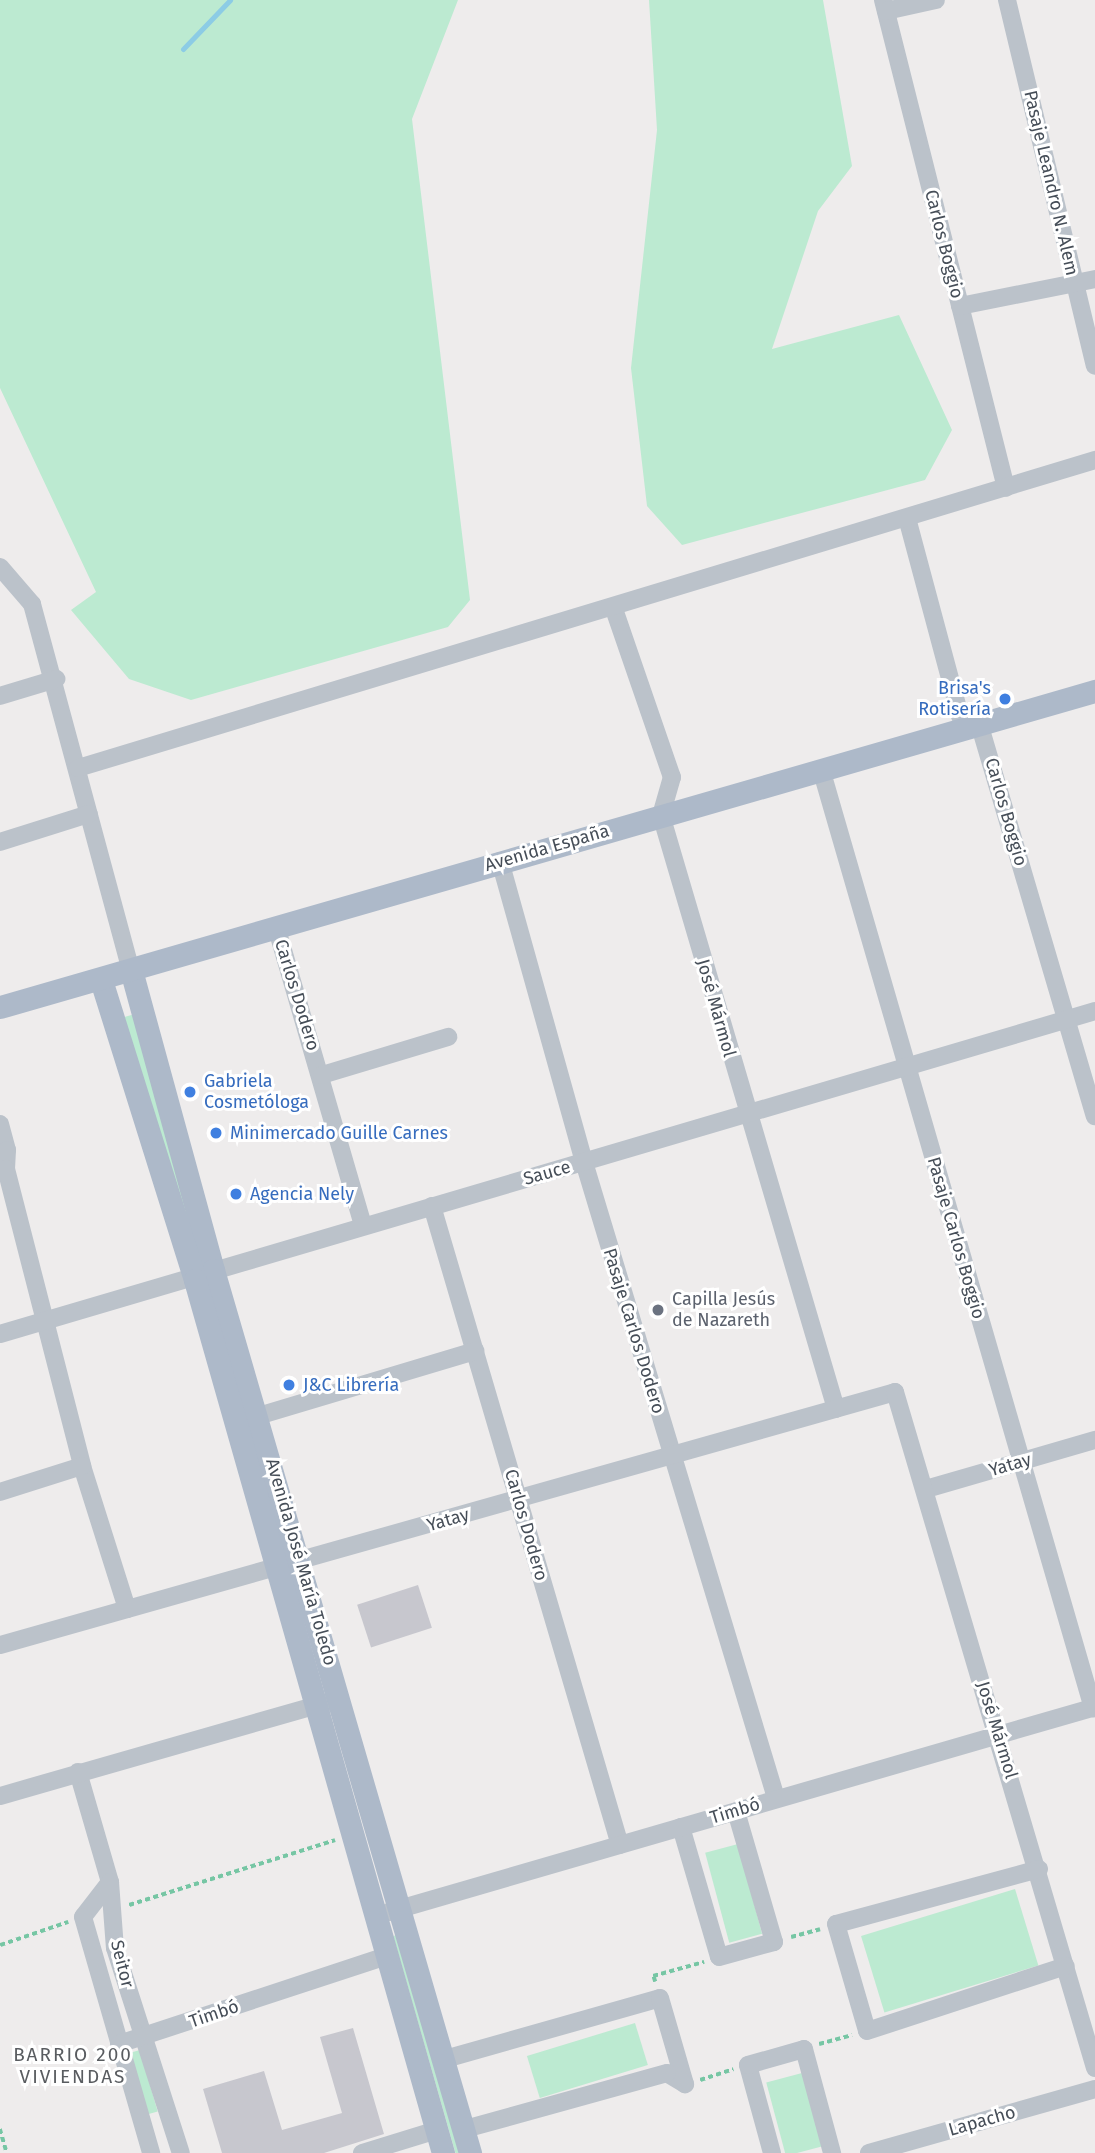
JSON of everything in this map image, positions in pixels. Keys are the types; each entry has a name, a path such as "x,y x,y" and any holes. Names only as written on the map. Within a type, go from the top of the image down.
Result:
{"main road":[{"name":"Avenida España","path":"0,1007 1095,691"},
{"name":"Avenida José María Toledo","path":"131,971 275,1568 443,2153"},
{"name":"Avenida José María Toledo","path":"101,980 204,1275 258,1416 470,2153"}],"street":[{"path":"885,6 936,0"},
{"name":"Pasaje Leandro N. Alem","path":"1007,0 1095,366"},
{"name":"Carlos Boggio","path":"885,6 1006,488"},
{"path":"960,306 1095,279"},
{"path":"78,768 614,609 1095,460"},
{"path":"907,519 960,716 979,723"},
{"path":"0,567 33,604 56,679 131,971"},
{"path":"614,609 672,777 661,815"},
{"path":"0,696 56,679"},
{"name":"Carlos Boggio","path":"979,723 1095,1116"},
{"name":"Pasaje Carlos Boggio","path":"821,769 1020,1462 1094,1707"},
{"path":"0,842 89,814"},
{"name":"José Mármol","path":"661,815 836,1409"},
{"name":"Pasaje Carlos Dodero","path":"500,861 584,1162 675,1456 776,1798"},
{"name":"Carlos Dodero","path":"276,926 322,1076 363,1226"},
{"name":"Sauce","path":"0,1334 1095,1011"},
{"path":"322,1076 448,1037"},
{"path":"0,1124 7,1150 3,1170 82,1466 127,1609"},
{"name":"Carlos Dodero","path":"432,1206 621,1844"},
{"path":"258,1416 475,1351"},
{"name":"José Mármol","path":"895,1392 1066,1966 1089,2026 1095,2068"},
{"name":"Yatay","path":"0,1645 895,1392"},
{"name":"Yatay","path":"926,1489 1095,1440"},
{"path":"0,1492 82,1466"},
{"path":"0,1796 341,1699"},
{"name":"Timbó","path":"376,1915 1094,1707"},
{"name":"Seitor","path":"78,1772 110,1882 115,1948 181,2153"},
{"path":"681,1827 719,1957 774,1942 736,1811"},
{"path":"1039,1869 836,1924 867,2031 1066,1966"},
{"path":"110,1882 83,1917 151,2153"},
{"name":"Timbó","path":"119,2044 387,1956"},
{"path":"445,2059 660,1998 685,2084"},
{"path":"772,2153 747,2065 804,2049 832,2153"},
{"path":"462,2130 667,2073 685,2084"},
{"name":"Lapacho","path":"869,2153 1095,2089"},
{"path":"362,2153 437,2130"}],"path":[{"path":"114,1910 351,1835"},
{"path":"0,1945 83,1917"},
{"path":"774,1942 836,1924"},
{"path":"660,1998 653,1976 719,1957"},
{"path":"804,2049 867,2031"},
{"path":"685,2084 747,2065"},
{"path":"0,2129 7,2153"}],"green space":[{"path":"0,0 458,0 412,119 470,600 448,627 191,700 129,679 71,610 96,592 0,388"},
{"path":"649,0 823,0 852,166 818,211 772,349 899,315 952,430 925,480 682,545 647,506 631,368 657,130"},
{"path":"135,1014 204,1254 193,1257 124,1017"},
{"path":"738,1844 762,1934 729,1943 705,1853"},
{"path":"1015,1889 1038,1966 884,2013 861,1936"},
{"path":"400,1934 463,2153 456,2153 393,1936"},
{"path":"635,2023 648,2065 540,2098 527,2056"},
{"path":"140,2050 158,2112 145,2115 128,2054"},
{"path":"802,2073 822,2146 797,2153 785,2153 766,2083"}],"building":[{"path":"418,1585 432,1628 371,1648 357,1605"},
{"path":"353,2028 384,2134 324,2153 222,2153 203,2089 264,2071 282,2130 342,2113 320,2037"}],"waterway":[{"path":"183,49 230,0"}],"place":[{"name":"Brisa's Rotisería","path":"1005,699"},
{"name":"Gabriela Cosmetóloga","path":"190,1092"},
{"name":"Minimercado Guille Carnes","path":"216,1133"},
{"name":"Agencia Nely","path":"236,1194"},
{"name":"Capilla Jesús de Nazareth","path":"658,1310"},
{"name":"J&C Librería","path":"289,1385"}],"district":[{"name":"BARRIO 200 VIVIENDAS","path":"73,2066"}]}
